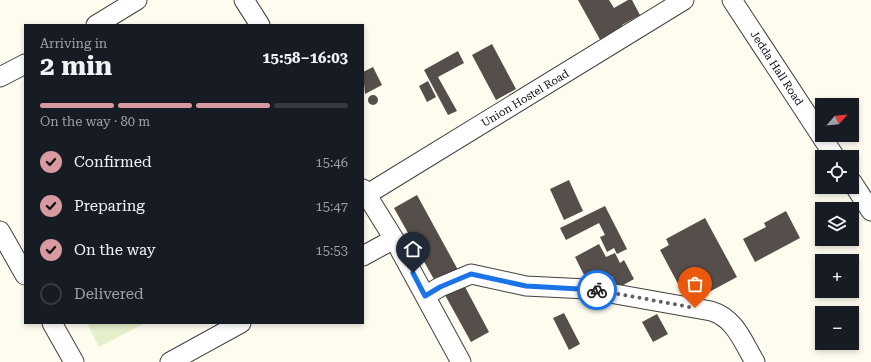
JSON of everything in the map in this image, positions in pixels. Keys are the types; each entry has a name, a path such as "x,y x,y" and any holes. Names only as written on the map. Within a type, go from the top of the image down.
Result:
{"street":[{"path":"98,24 137,0"},
{"path":"244,0 259,24"},
{"name":"Union Hostel Road","path":"365,192 684,0"},
{"name":"Jedda Hall Road","path":"740,3 831,150"},
{"path":"0,78 24,65"},
{"path":"365,192 394,239 461,362"},
{"path":"859,193 871,211"},
{"path":"0,231 24,273"},
{"path":"364,255 394,239"},
{"path":"425,296 440,287 471,274 526,286 587,288 711,311 722,314 732,324 755,362"},
{"path":"53,324 74,362"},
{"path":"170,362 239,324"}],"green space":[{"path":"88,324 143,324 99,347"}],"building":[{"path":"578,0 609,0 614,8 628,0 632,0 640,15 622,25 626,32 603,45"},
{"path":"492,44 516,89 496,100 472,55"},
{"path":"458,51 464,63 438,77 457,111 448,115 424,70"},
{"path":"373,67 382,85 365,94 364,83 364,72"},
{"path":"428,81 436,97 427,102 419,86"},
{"path":"371,95 375,95 378,100 375,105 371,105 368,102 368,98"},
{"path":"569,180 583,211 564,220 550,189"},
{"path":"417,195 458,270 436,283 394,208"},
{"path":"605,206 627,249 617,254 614,248 607,252 600,237 605,235 599,223 566,240 560,228"},
{"path":"786,211 800,238 755,262 743,239 766,227 764,223"},
{"path":"705,218 737,277 698,298 694,290 684,295 660,250 669,245 666,239"},
{"path":"599,244 606,257 615,253 620,263 624,260 634,279 618,288 612,276 596,285 593,278 587,281 575,257"},
{"path":"464,285 489,332 471,342 445,295"},
{"path":"564,313 580,344 569,350 553,318"},
{"path":"657,314 668,334 653,342 642,322"}],"way so far":[{"path":"597,290 695,308"}],"route":[{"path":"413,273 425,296 440,287 471,274 526,286 587,288 597,290"}]}
